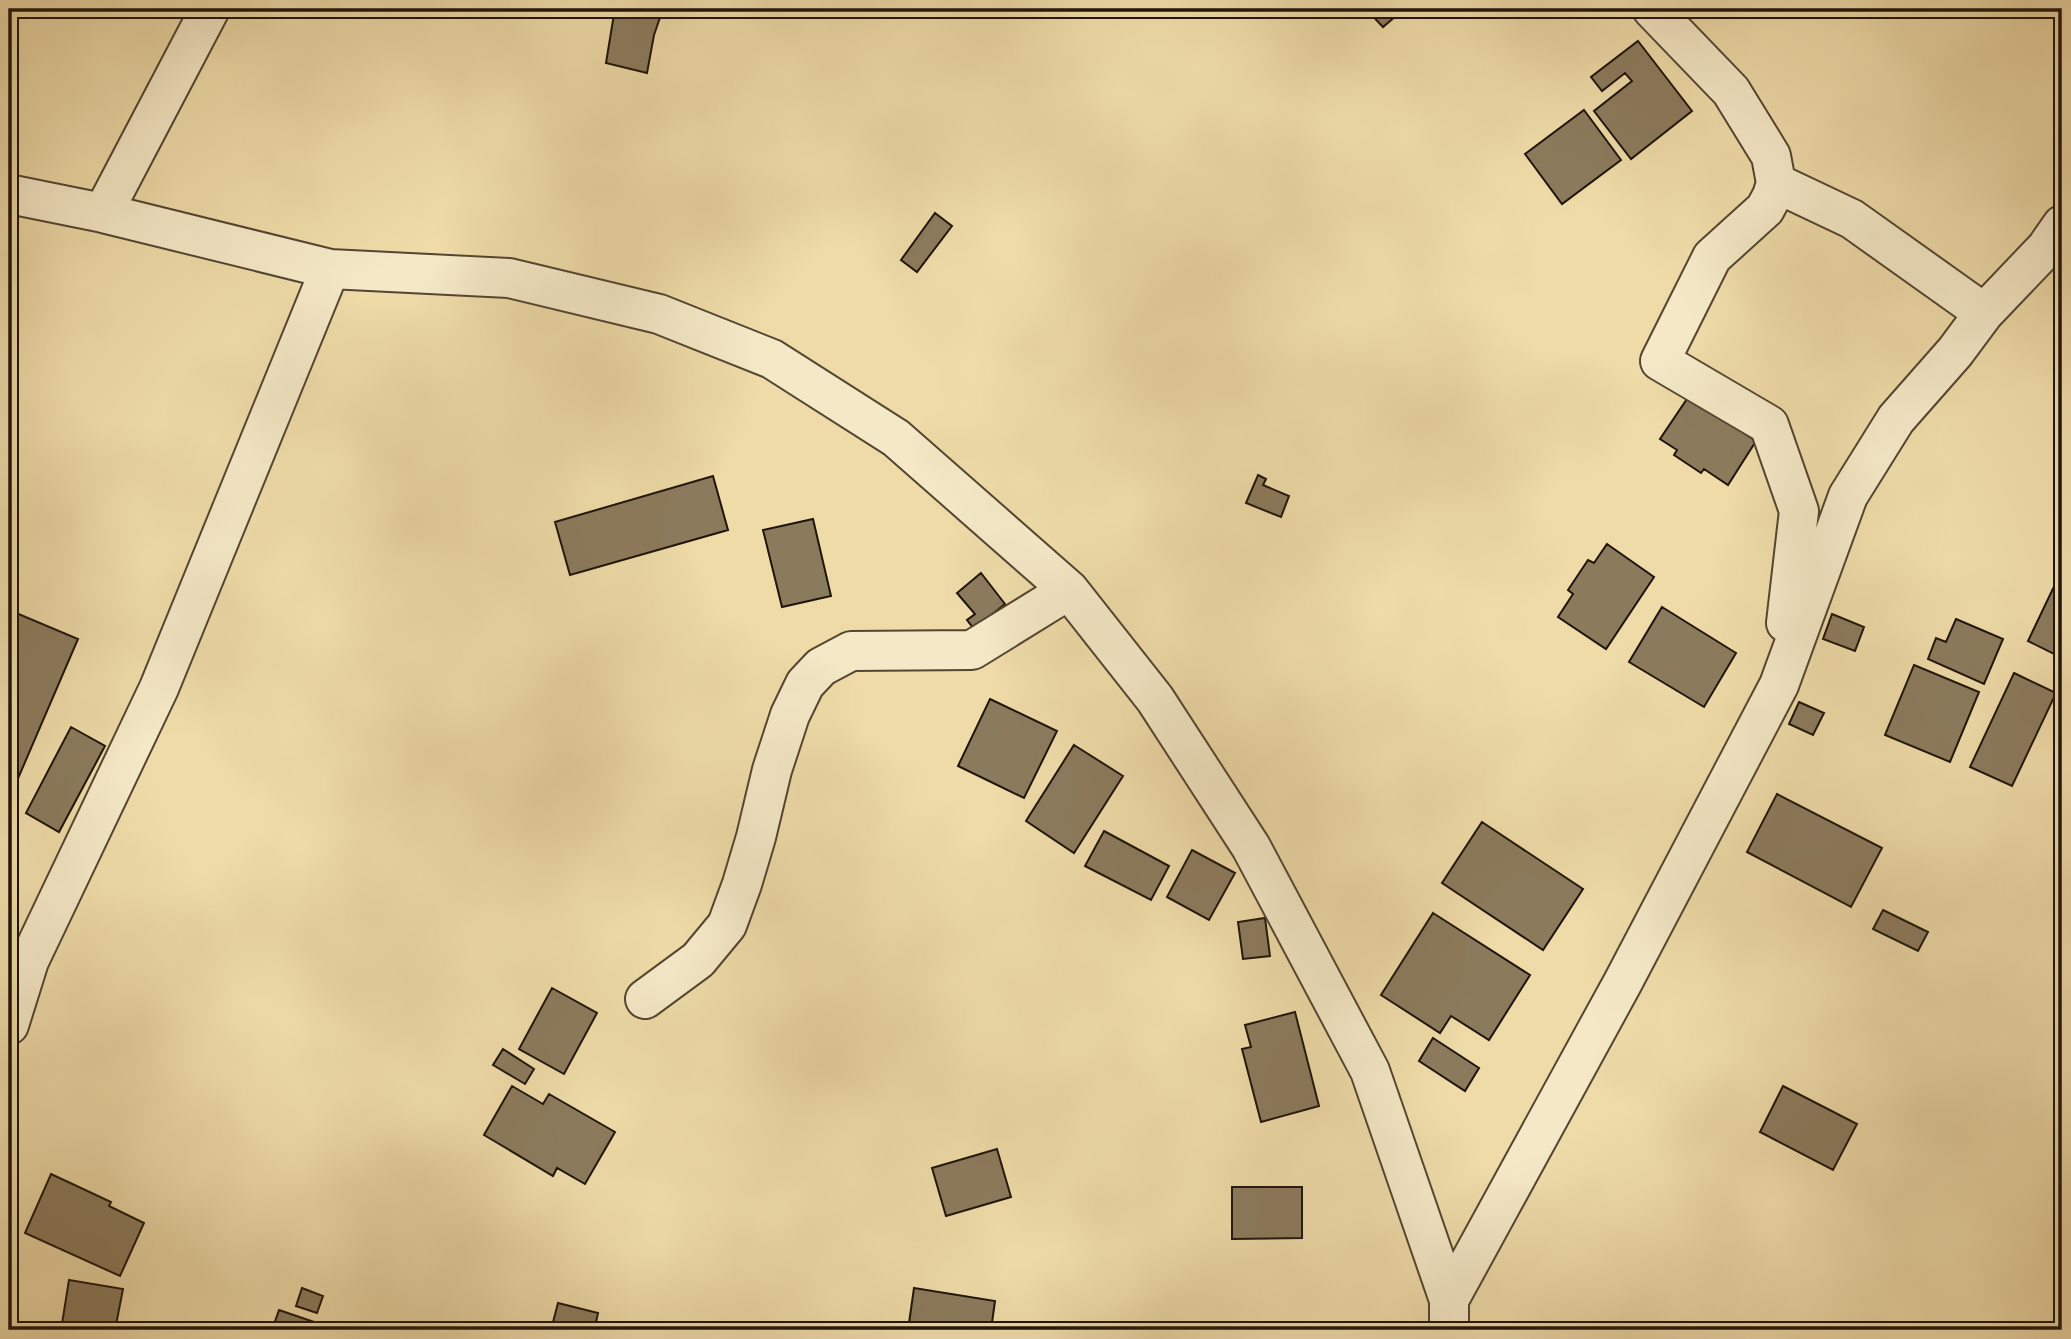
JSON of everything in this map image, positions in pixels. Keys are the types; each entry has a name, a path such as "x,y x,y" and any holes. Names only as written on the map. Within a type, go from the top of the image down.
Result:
{"street":[{"path":"103,213 210,9"},
{"path":"1651,9 1731,91 1771,156 1776,183 1765,209 1712,257 1660,361 1769,425 1799,511 1779,685"},
{"path":"1776,183 1852,219 1984,313"},
{"path":"9,194 103,213 330,269 509,278 659,314 772,359 897,439 1069,590 1155,699 1251,847 1370,1071 1449,1315"},
{"path":"1449,1315 1779,685 1848,496 1896,419 1955,352 1984,313 2046,248 2062,225"},
{"path":"9,1026 29,961 159,688 330,269"},
{"path":"645,999 698,960 727,925 743,884 772,770 790,716 805,684 821,667 850,651 972,650 1069,590"}],"building":[{"path":"617,9 663,9 654,35 647,73 606,63"},
{"path":"1366,9 1404,9 1383,27"},
{"path":"1638,41 1692,111 1631,159 1594,111 1632,81 1625,73 1602,91 1591,77"},
{"path":"1584,110 1621,160 1562,204 1525,154"},
{"path":"935,213 952,226 917,272 901,260"},
{"path":"1689,396 1756,441 1728,485 1704,469 1701,473 1674,455 1677,450 1660,439"},
{"path":"1258,475 1266,479 1263,485 1289,496 1281,517 1246,503"},
{"path":"713,476 728,530 570,575 555,522"},
{"path":"813,519 831,596 782,607 763,530"},
{"path":"1607,544 1654,577 1606,649 1558,617 1573,594 1568,590 1588,560 1594,563"},
{"path":"981,573 1005,604 974,629 967,620 975,614 957,593"},
{"path":"2058,578 2062,580 2062,658 2028,641"},
{"path":"1662,607 1736,653 1704,707 1629,662"},
{"path":"9,610 78,639 10,797 9,681 14,670 9,667"},
{"path":"1832,614 1864,627 1855,651 1823,639"},
{"path":"1956,619 2003,639 1984,684 1928,659 1936,638 1946,642"},
{"path":"1914,665 1979,692 1950,762 1885,735"},
{"path":"2014,673 2056,693 2012,786 1970,767"},
{"path":"990,699 1057,731 1024,798 958,766"},
{"path":"1799,702 1824,713 1813,735 1789,724"},
{"path":"71,727 105,746 59,832 26,813"},
{"path":"1074,745 1123,776 1074,853 1026,821"},
{"path":"1777,794 1882,848 1851,907 1747,852"},
{"path":"1482,822 1583,889 1543,950 1442,883"},
{"path":"1104,831 1169,866 1151,900 1085,866"},
{"path":"1192,850 1235,873 1209,920 1167,897"},
{"path":"1883,910 1928,932 1918,951 1873,929"},
{"path":"1433,913 1530,975 1489,1040 1451,1016 1440,1033 1381,995"},
{"path":"1265,918 1270,956 1243,959 1238,922"},
{"path":"552,988 597,1013 564,1074 519,1049"},
{"path":"1295,1012 1319,1106 1261,1122 1242,1049 1251,1047 1245,1025"},
{"path":"1433,1038 1479,1068 1465,1091 1419,1061"},
{"path":"503,1049 534,1069 525,1084 493,1065"},
{"path":"512,1086 543,1104 549,1094 615,1132 585,1184 557,1168 553,1176 484,1135"},
{"path":"1783,1086 1857,1124 1833,1170 1760,1132"},
{"path":"997,1149 1011,1197 946,1216 932,1168"},
{"path":"51,1174 111,1202 109,1206 144,1223 120,1276 25,1233"},
{"path":"1232,1187 1302,1187 1302,1238 1232,1239"},
{"path":"69,1280 123,1289 115,1330 61,1330"},
{"path":"302,1288 323,1296 317,1313 296,1306"},
{"path":"914,1288 995,1301 991,1330 908,1330"},
{"path":"558,1303 598,1313 595,1327 608,1330 551,1330"},
{"path":"279,1310 314,1322 312,1330 272,1330"}]}
